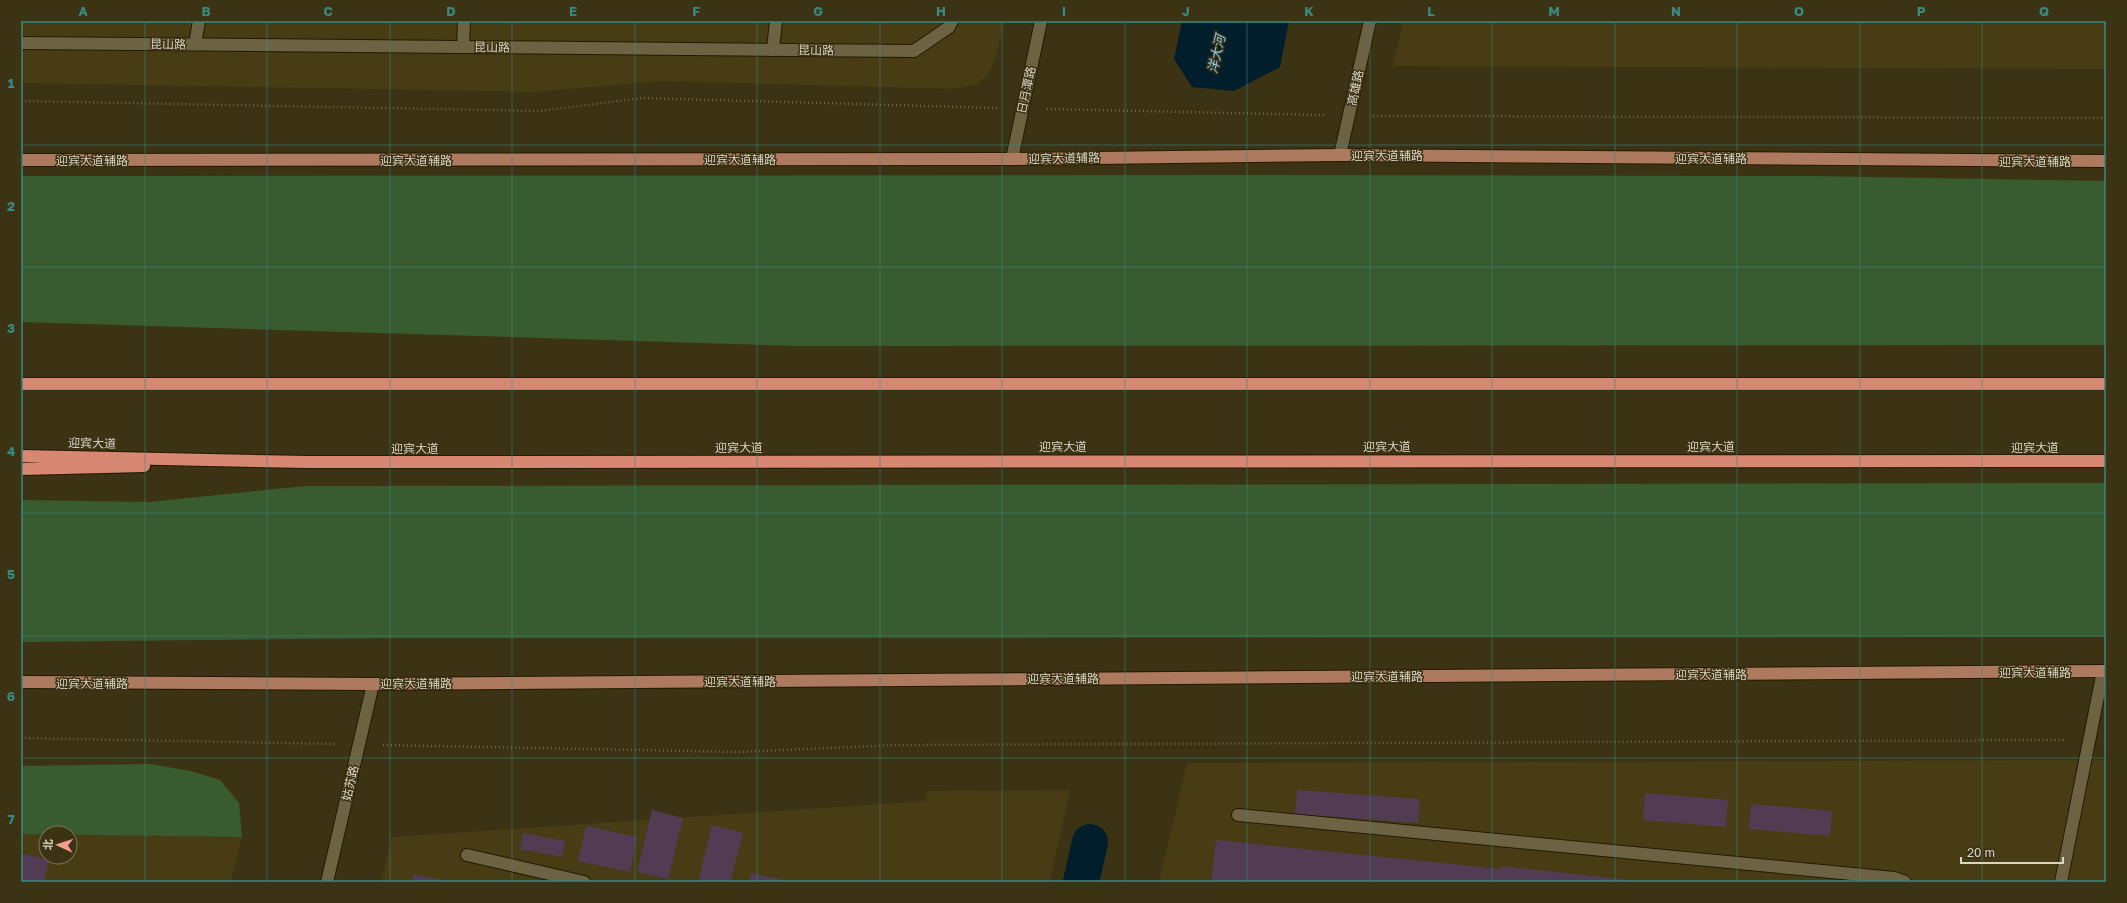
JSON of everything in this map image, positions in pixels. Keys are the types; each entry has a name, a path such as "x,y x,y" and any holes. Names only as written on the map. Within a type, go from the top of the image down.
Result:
{"highway":[{"path":"21,384 2106,384"},
{"name":"迎宾大道","path":"21,456 307,462 2106,461"},
{"path":"21,469 307,462"}],"main road":[{"name":"迎宾大道辅路","path":"21,160 1012,159 1340,155 2106,161"},
{"name":"迎宾大道辅路","path":"21,682 373,684 2105,671"}],"street":[{"path":"195,44 200,21"},
{"path":"463,47 464,21"},
{"path":"773,50 776,21"},
{"name":"昆山路","path":"21,43 914,51 949,27 952,21"},
{"name":"日月潭路","path":"1012,159 1041,21"},
{"name":"高雄路","path":"1340,155 1370,21"},
{"path":"2061,882 2088,740 2105,671"},
{"name":"姑苏路","path":"327,882 373,684"},
{"path":"1238,815 1886,877 1905,882"},
{"path":"467,855 584,882"}],"path":[{"path":"21,101 539,111 642,98 1023,109 1349,116 2106,118"},
{"path":"21,738 739,752 904,745 2088,740"}],"shaded area":[{"path":"21,21 1004,21 996,58 988,75 977,84 954,89 662,81 534,92 21,83"},
{"path":"1403,21 2106,21 2106,69 1393,66"},
{"path":"2106,760 2106,882 1159,882 1187,763"},
{"path":"1070,790 1050,882 381,882 392,837 927,801 926,791"},
{"path":"21,834 38,834 38,865 78,865 78,834 242,837 231,882 21,882"}],"green space":[{"path":"21,176 1809,176 2106,181 2106,345 797,346 21,322"},
{"path":"2106,483 2106,637 397,638 21,642 21,500 149,502 305,486"},
{"path":"150,764 191,771 220,780 239,803 242,837 78,835 78,825 38,825 38,834 21,834 21,766"}],"water":[{"path":"1182,21 1289,21 1280,67 1234,91 1192,87 1174,59"}],"building":[{"path":"1297,790 1420,799 1418,823 1295,814"},
{"path":"1645,793 1728,800 1726,827 1643,820"},
{"path":"1751,804 1832,811 1830,836 1749,829"},
{"path":"652,810 683,818 668,879 637,872"},
{"path":"712,825 743,833 730,882 698,882"},
{"path":"586,826 637,837 630,872 578,861"},
{"path":"523,833 565,841 562,857 520,849"},
{"path":"1216,840 1501,869 1501,866 1647,882 1211,882"},
{"path":"21,853 38,857 38,865 48,865 44,882 21,882"},
{"path":"751,873 789,881 789,882 749,882"},
{"path":"414,874 446,881 412,882"}],"waterway":[{"name":"洋大河","path":"1081,882 1090,842"}]}
